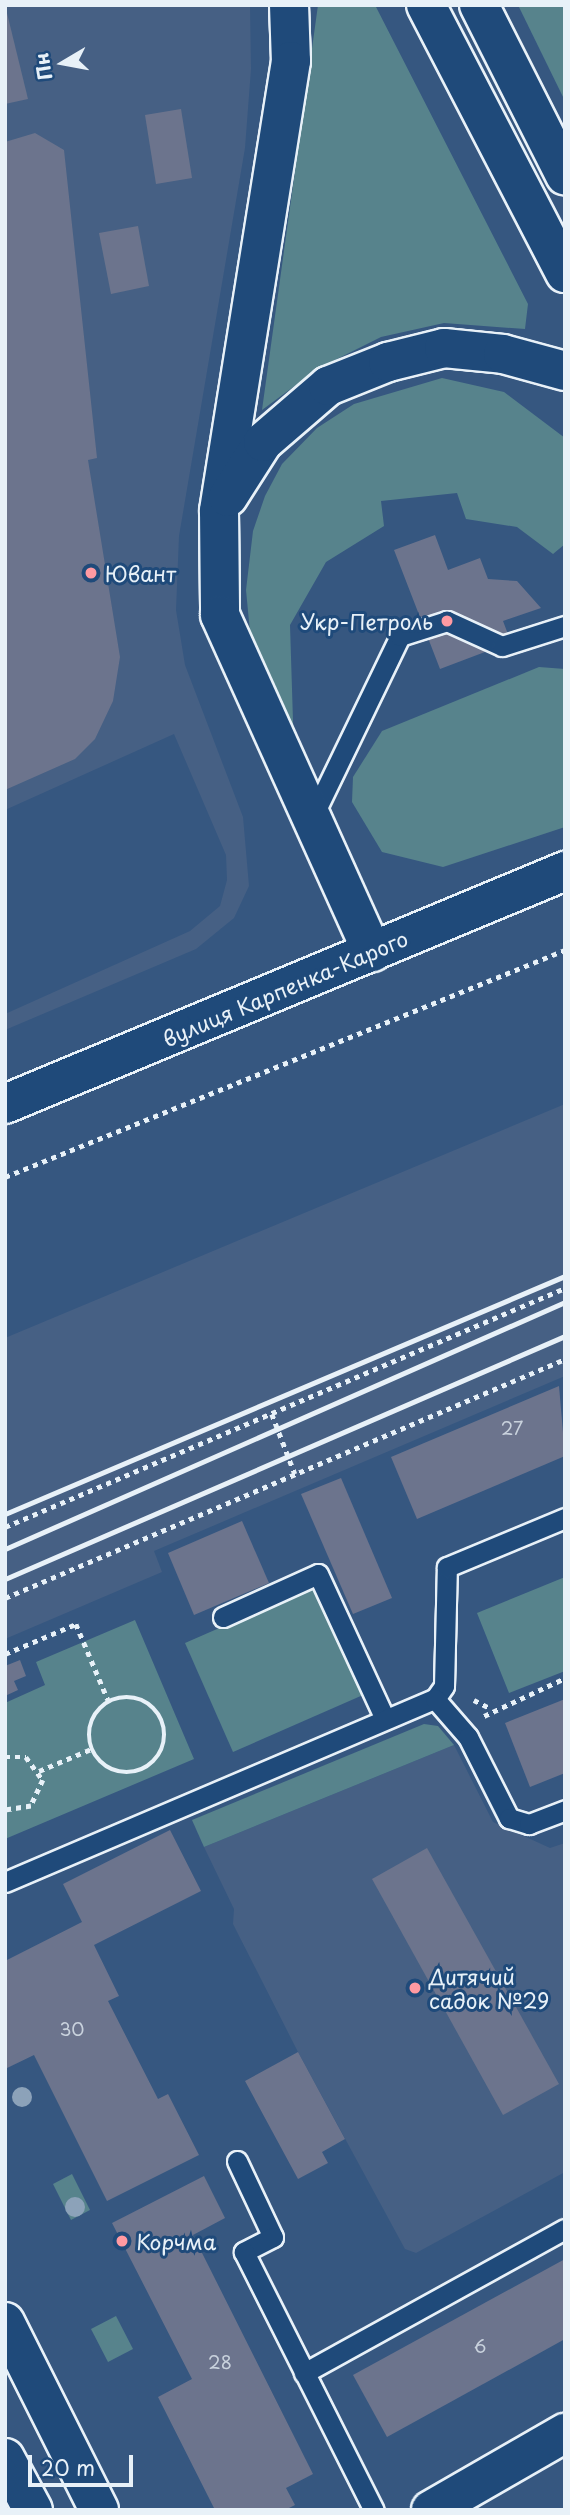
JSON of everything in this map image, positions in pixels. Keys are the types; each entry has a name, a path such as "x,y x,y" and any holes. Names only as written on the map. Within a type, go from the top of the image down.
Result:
{"main road":[{"path":"289,5 291,61 219,511 220,615 372,952"},
{"path":"426,5 565,273"},
{"path":"480,5 565,175"},
{"path":"219,511 263,442 328,386 388,362 444,348 503,354 565,371"},
{"name":"вулиця Карпенка-Карого","path":"5,1104 565,871"},
{"path":"5,2322 99,2510"},
{"path":"430,2510 565,2433"},
{"path":"5,2458 33,2510"}],"lane":[{"path":"311,821 400,636 447,621 502,646 565,626"},
{"path":"5,1882 435,1699 444,1686 447,1567 565,1518"},
{"path":"223,1617 318,1574 385,1719"},
{"path":"435,1699 468,1737 509,1818 529,1824 565,1810"},
{"path":"237,2161 273,2236 244,2252 374,2510"},
{"path":"304,2373 565,2229"}],"path":[{"path":"5,1177 565,950"},
{"path":"5,1527 565,1288"},
{"path":"5,1598 565,1359"},
{"path":"272,1414 295,1474"},
{"path":"5,1654 76,1623 109,1702"},
{"path":"468,1737 490,1708 565,1678"},
{"path":"126,1697 153,1708 162,1720 162,1750 147,1766 127,1774 100,1763 91,1749 91,1721 109,1702 126,1697"},
{"path":"39,1771 91,1749"},
{"path":"5,1757 26,1757 39,1771 40,1795 31,1807 5,1810"}],"shaded area":[{"name":"Ювант","path":"5,5 250,5 251,69 245,148 179,536 176,610 185,665 243,817 249,886 234,918 196,949 5,1030 5,1014 190,931 220,906 227,880 226,855 174,734 5,810"},
{"path":"565,1104 565,1376 154,1551 162,1572 5,1639 5,1338"},
{"name":"Дитячий садок №29","path":"454,1745 493,1822 550,1848 565,1843 565,2172 416,2253 405,2249 298,2052 233,1924 234,1909 204,1847"}],"green space":[{"path":"318,5 375,5 528,304 525,329 444,323 381,337 319,368 262,410"},
{"path":"518,5 565,5 565,101"},
{"path":"442,378 504,392 565,438 565,544 553,554 517,527 466,519 457,493 381,501 384,526 326,562 290,625 294,753 252,653 246,590 253,531 265,496 282,464 317,428 354,404"},
{"path":"539,667 565,669 565,827 443,867 382,852 352,802 353,777 382,731"},
{"path":"565,1577 565,1671 509,1693 477,1613"},
{"path":"316,1586 363,1695 233,1752 185,1643"},
{"path":"135,1620 194,1759 5,1839 5,1703 45,1685 36,1662"},
{"path":"424,1724 438,1726 454,1745 204,1847 192,1820"},
{"path":"72,2174 90,2210 71,2220 53,2184"},
{"path":"116,2316 133,2349 108,2362 91,2329"}],"building":[{"path":"5,5 28,99 5,104"},
{"path":"181,109 192,178 156,184 145,115"},
{"path":"35,133 64,150 97,458 88,460 120,657 113,701 95,739 75,759 5,790 5,142"},
{"path":"138,226 149,286 111,294 99,233"},
{"path":"435,535 448,570 480,558 488,579 517,581 541,608 503,621 511,642 440,669 394,550"},
{"path":"559,1386 565,1456 417,1519 391,1457"},
{"path":"341,1478 392,1598 353,1614 301,1494"},
{"path":"242,1521 269,1583 194,1615 168,1553"},
{"path":"20,1660 26,1676 14,1681 18,1690 5,1696 5,1666"},
{"path":"565,1699 565,1773 530,1787 505,1723"},
{"path":"170,1830 201,1891 94,1945 119,1996 108,2001 158,2099 168,2094 199,2155 107,2201 34,2055 5,2069 5,1961 82,1922 63,1884"},
{"path":"427,1848 559,2084 503,2115 372,1879"},
{"path":"298,2052 345,2139 322,2152 328,2163 298,2179 245,2081"},
{"path":"204,2176 225,2218 193,2235 313,2474 286,2488 295,2505 285,2510 215,2510 158,2397 192,2379 112,2223"},
{"path":"565,2259 565,2339 387,2437 353,2375"}],"railway":[{"path":"5,1514 565,1276"},
{"path":"5,1549 565,1302"},
{"path":"5,1579 565,1336"}],"place":[{"name":"Ювант","path":"91,573"},
{"name":"Укр-Петроль","path":"447,621"},
{"name":"Дитячий садок №29","path":"415,1988"},
{"name":"Корчма","path":"122,2241"}]}
